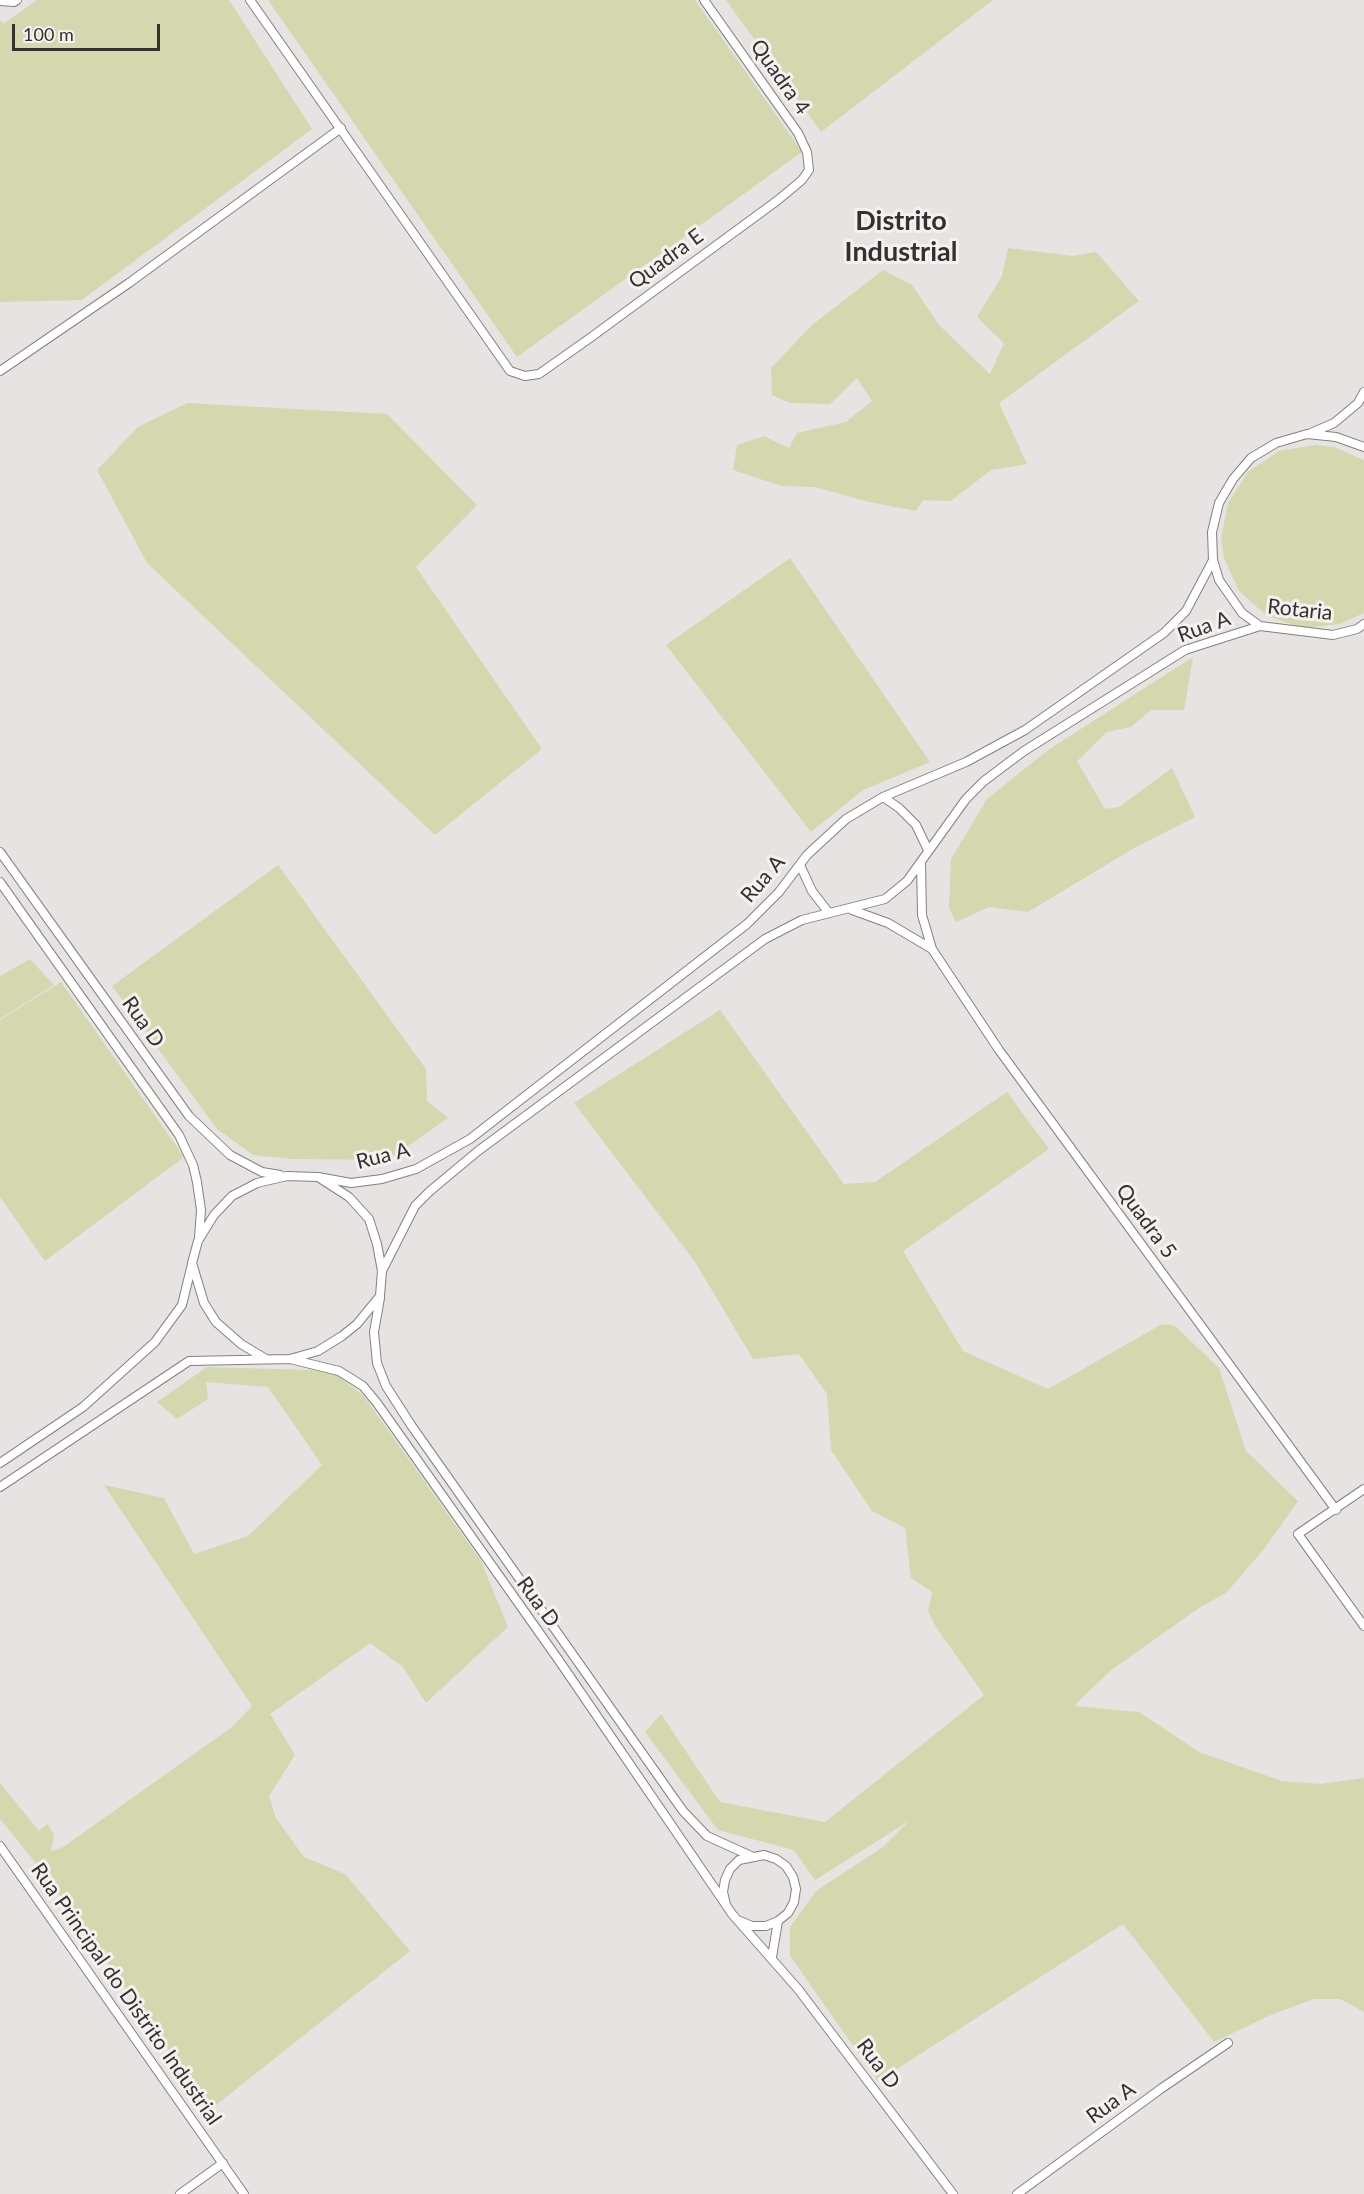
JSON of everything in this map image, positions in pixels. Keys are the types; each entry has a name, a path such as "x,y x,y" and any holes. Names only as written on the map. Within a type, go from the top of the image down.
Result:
{"street":[{"path":"0,1 14,2 17,0"},
{"name":"Quadra E","path":"250,0 510,371 525,376 539,374 802,180"},
{"name":"Quadra 4","path":"704,0 798,133 807,152 808,170 802,180"},
{"path":"0,371 138,276 341,128"},
{"path":"1307,434 1334,423 1358,402 1364,392"},
{"name":"Rotaria","path":"1364,447 1336,437 1307,434 1276,443 1251,458 1233,478 1219,503 1212,532 1213,560 1229,598 1242,614 1260,626 1333,635 1357,629 1364,624"},
{"name":"Rua A","path":"318,1177 351,1183 382,1179 416,1169 470,1139 747,924 779,892 827,834 846,819 883,797 966,762 1025,730 1164,633 1186,611 1213,560"},
{"name":"Rua A","path":"382,1271 415,1206 430,1191 478,1151 765,939 802,920 885,899 907,881 950,819 984,781 1024,751 1185,650 1260,626"},
{"path":"883,797 899,808 916,825 928,850"},
{"name":"Rua D","path":"0,852 189,1116 230,1155 262,1172 287,1176"},
{"name":"Quadra 5","path":"921,862 922,915 932,949 999,1050 1335,1510"},
{"path":"800,865 812,891 829,913"},
{"name":"Rua D","path":"0,882 179,1135 193,1165 197,1182 201,1210 198,1241"},
{"name":"Quadra 5","path":"851,909 888,923 932,949"},
{"path":"548,1080 559,1092"},
{"path":"0,1464 83,1407 155,1342 182,1305 198,1241 214,1215 232,1196 257,1183 287,1176 318,1177 349,1197 369,1219 382,1271 380,1296 357,1324 342,1336 318,1351 290,1359 189,1361 0,1486"},
{"path":"192,1263 204,1303 216,1322 241,1344 266,1359"},
{"name":"Rua D","path":"380,1296 374,1332 377,1364 386,1386 683,1811 707,1836 751,1856"},
{"name":"Rua D","path":"290,1359 339,1371 363,1386 560,1662 726,1905"},
{"path":"1364,1489 1298,1534 1364,1626"},
{"path":"560,1662 570,1651"},
{"name":"Rua Principal do Distrito Industrial","path":"0,1846 244,2194"},
{"path":"764,1855 776,1858 786,1866 793,1877 796,1889 794,1902 788,1913 778,1921 759,1926 740,1921 726,1905 723,1892 730,1869 740,1860 751,1856 764,1855"},
{"name":"Rua D","path":"740,1921 772,1957 953,2194"},
{"path":"772,1957 778,1921"},
{"name":"Rua A","path":"1017,2194 1162,2088 1228,2043"},
{"path":"180,2194 223,2163"}],"green space":[{"path":"37,0 229,0 312,129 82,300 0,302 0,20 3,24"},
{"path":"268,0 695,0 802,152 517,357"},
{"path":"726,0 993,0 821,132"},
{"path":"1008,248 1073,256 1096,252 1139,301 999,403 1027,464 991,470 951,501 923,500 916,511 869,502 815,487 781,486 733,470 737,445 764,436 789,448 797,433 846,422 872,401 857,378 830,404 790,403 772,395 771,368 812,325 883,270 912,285 939,325 990,374 1004,343 977,317 1002,276"},
{"path":"187,403 387,414 477,505 416,567 542,749 435,835 147,563 97,470 138,427"},
{"path":"1315,445 1334,447 1364,460 1364,613 1340,624 1303,628 1267,616 1239,591 1224,558 1221,539 1228,503 1248,472 1279,451"},
{"path":"790,558 930,762 863,790 811,832 666,645"},
{"path":"1193,657 1184,710 1151,710 1131,727 1107,732 1077,761 1105,809 1119,807 1172,768 1195,817 1136,847 1028,912 989,907 956,922 949,908 951,859 987,799 1048,750"},
{"path":"278,865 426,1069 427,1101 448,1118 388,1160 291,1159 253,1155 217,1129 112,986"},
{"path":"30,959 54,985 0,1019 0,976"},
{"path":"61,982 184,1157 45,1261 0,1197 0,1020"},
{"path":"720,1010 844,1184 875,1182 1007,1092 1049,1149 903,1251 963,1351 1048,1389 1162,1324 1175,1326 1219,1368 1246,1451 1298,1501 1264,1549 1226,1593 1202,1606 1110,1671 1074,1706 1139,1712 1199,1752 1282,1781 1320,1784 1364,1778 1364,2012 1340,1999 1314,1999 1273,2014 1214,2042 1123,1924 878,2081 790,1956 790,1927 816,1891 883,1847 909,1821 815,1880 794,1850 718,1830 645,1732 661,1714 720,1802 825,1822 984,1695 936,1627 928,1611 932,1592 911,1578 905,1528 872,1511 831,1450 827,1394 799,1354 753,1359 695,1262 574,1103"},
{"path":"207,1367 312,1370 337,1375 363,1395 481,1561 508,1627 426,1703 403,1667 370,1643 270,1714 295,1755 269,1796 276,1818 304,1857 345,1874 410,1951 211,2109 40,1868 0,1819 0,1783 39,1831 47,1824 54,1834 51,1851 63,1847 232,1727 252,1706 104,1485 164,1498 194,1554 248,1536 322,1465 268,1387 206,1382 208,1399 177,1419 157,1402"}],"district":[{"name":"Distrito Industrial","path":"901,236"}]}
